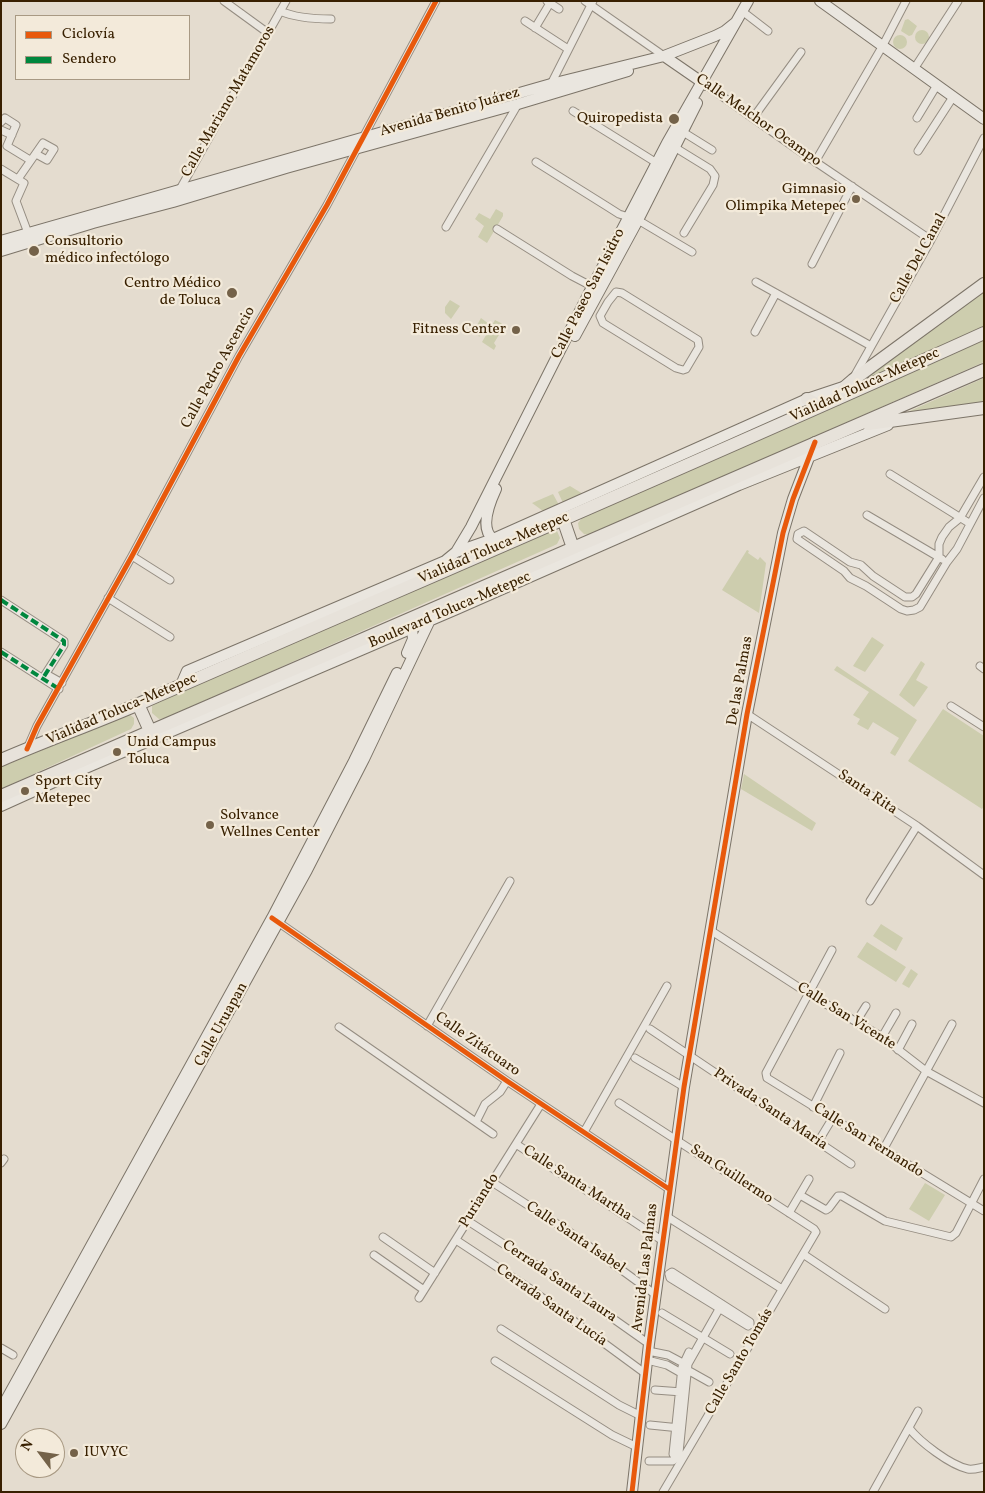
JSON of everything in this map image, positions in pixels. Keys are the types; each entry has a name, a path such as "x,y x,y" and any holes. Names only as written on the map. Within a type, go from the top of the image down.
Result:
{"highway":[{"path":"838,399 849,383 982,284"},
{"name":"Vialidad Toluca-Metepec","path":"1,760 138,704 442,567 508,543 984,333"},
{"name":"Vialidad Toluca-Metepec","path":"1,796 67,772 150,732 382,636 586,546 722,483 796,456 815,442 984,370"},
{"path":"808,399 821,406"},
{"path":"853,426 984,408"},
{"path":"722,483 739,485"},
{"path":"563,519 586,546"},
{"path":"481,554 490,540 508,543"},
{"path":"138,704 150,732"}],"main road":[{"name":"Calle Paseo San Isidro","path":"671,145 682,132 704,84 720,37 735,22 748,1"},
{"path":"820,1 984,119"},
{"name":"Avenida Benito Juárez","path":"1,251 93,223 615,76 720,37"},
{"name":"Avenida Benito Juárez","path":"1,242 551,84 667,58"},
{"name":"Calle Melchor Ocampo","path":"667,58 704,84"},
{"name":"Calle Paseo San Isidro","path":"456,552 471,527 704,84"},
{"name":"Calle Paseo San Isidro","path":"490,540 486,523 494,494 594,291"},
{"path":"442,567 456,552 490,540 808,399 849,383"},
{"name":"Boulevard Toluca-Metepec","path":"1,806 67,772 382,636 412,628 430,620 586,546 739,485 796,456 811,455 900,420"},
{"name":"De las Palmas","path":"710,930 747,714 783,533 815,442"},
{"name":"Calle Uruapan","path":"1,1424 50,1328 275,920 334,818 430,620"},
{"name":"Calle Uruapan","path":"275,920 411,645 413,639 412,628"},
{"path":"1,753 12,749 26,749"},
{"name":"Avenida Las Palmas","path":"632,1492 669,1189 710,930"},
{"name":"Calle Uruapan","path":"1,1409 50,1328"}],"street":[{"path":"224,1 268,33"},
{"name":"Calle Mariano Matamoros","path":"173,202 286,1"},
{"name":"Calle Pedro Ascencio","path":"26,749 239,356 328,205 436,1"},
{"path":"815,162 882,47 906,1"},
{"path":"914,69 958,1"},
{"path":"535,28 548,2 559,8"},
{"path":"546,95 590,3"},
{"name":"Calle Melchor Ocampo","path":"590,3 667,58"},
{"path":"742,11 768,31"},
{"path":"280,12 292,16 331,19"},
{"path":"525,21 568,49"},
{"path":"753,118 801,52"},
{"name":"Calle Melchor Ocampo","path":"704,84 931,240"},
{"path":"917,118 937,85"},
{"path":"918,151 953,97"},
{"path":"446,227 518,104"},
{"path":"573,111 660,165"},
{"path":"1,122 5,118 16,125 7,146 30,160"},
{"path":"1,130 12,135"},
{"path":"682,132 712,150"},
{"name":"Calle Del Canal","path":"849,383 931,240 984,138"},
{"path":"671,145 710,170 715,176 713,185 684,233"},
{"path":"18,179 36,154"},
{"path":"536,162 608,207 692,252"},
{"path":"1,169 24,184 16,201 28,233"},
{"path":"812,264 852,186"},
{"path":"497,229 572,276 608,302"},
{"path":"756,282 871,346"},
{"path":"619,292 698,340 699,347 686,369 676,368 603,323 600,316 608,302 613,294 619,292"},
{"path":"756,332 776,293"},
{"path":"890,474 969,523"},
{"path":"984,476 960,518 949,527 942,537 939,544 939,557 916,594 912,597 905,597 872,576 861,565 850,562 804,531 798,534 798,541 844,571 850,578 902,609 907,611 914,610 920,607 960,544 969,523 984,498"},
{"path":"867,515 947,562"},
{"path":"132,556 170,580"},
{"path":"844,571 850,562"},
{"path":"866,586 872,576"},
{"path":"108,598 170,637"},
{"path":"1,600 64,641 64,645 45,676"},
{"path":"1,652 61,686"},
{"path":"951,706 984,727"},
{"name":"Santa Rita","path":"747,714 917,826 984,874"},
{"path":"870,901 917,826"},
{"path":"427,1026 510,881"},
{"name":"Calle Zitácuaro","path":"275,920 506,1081 669,1189"},
{"name":"Calle San Vicente","path":"710,930 809,994 882,1037 926,1071 984,1103"},
{"path":"809,994 832,950"},
{"path":"584,1132 667,986"},
{"name":"Calle San Fernando","path":"809,994 766,1076 812,1107 984,1211"},
{"path":"856,1022 866,1006"},
{"path":"882,1037 896,1013"},
{"path":"898,1050 912,1024"},
{"path":"883,1150 952,1024"},
{"path":"339,1027 493,1134"},
{"name":"Privada Santa María","path":"650,1029 851,1164"},
{"path":"812,1107 840,1053"},
{"path":"635,1058 684,1087"},
{"path":"476,1122 486,1104 500,1092 506,1081"},
{"name":"San Guillermo","path":"619,1103 816,1232"},
{"name":"Puriando","path":"419,1298 541,1104"},
{"path":"818,1142 832,1118"},
{"name":"Calle Santa Martha","path":"516,1144 663,1241"},
{"path":"789,1213 809,1179"},
{"path":"800,1195 826,1210 838,1196 842,1196 891,1223 951,1237 956,1233 984,1180"},
{"name":"Calle Santa Isabel","path":"492,1182 568,1231 656,1295"},
{"path":"666,1216 782,1289"},
{"name":"Cerrada Santa Laura","path":"468,1221 550,1274 667,1365 683,1368 709,1382"},
{"name":"Calle Santo Tomás","path":"663,1492 816,1232"},
{"path":"383,1237 435,1273"},
{"name":"Cerrada Santa Lucía","path":"456,1240 529,1288 646,1374"},
{"path":"803,1254 885,1309"},
{"path":"374,1255 424,1290"},
{"path":"672,1272 719,1305 670,1278 670,1273 672,1272"},
{"path":"649,1461 673,1461 682,1392 683,1368 719,1305"},
{"path":"662,1313 730,1354"},
{"path":"501,1328 619,1405 641,1416"},
{"path":"1,1348 14,1355"},
{"path":"495,1361 612,1435 637,1447"},
{"path":"655,1390 682,1392"},
{"path":"873,1492 918,1411"},
{"path":"650,1425 678,1428"},
{"path":"909,1428 917,1438 954,1464 969,1469 984,1467"}],"green space":[{"path":"908,19 917,26 912,35 909,36 901,31 905,20"},
{"path":"922,30 927,32 929,37 927,42 922,44 917,42 915,37 917,32"},
{"path":"897,35 903,35 907,42 903,49 897,49 893,45 893,39"},
{"path":"496,209 503,213 503,216 487,243 478,237 484,226 475,219 479,213 490,219"},
{"path":"984,289 984,329 858,385"},
{"path":"450,300 460,306 451,319 445,313 445,307"},
{"path":"481,318 489,324 479,337 476,327"},
{"path":"495,320 505,325 494,343 496,346 494,350 482,342"},
{"path":"984,340 984,362 590,535 584,534 579,529 578,523 582,518"},
{"path":"984,378 984,405 894,418"},
{"path":"570,486 583,494 563,503 558,492"},
{"path":"553,494 559,505 543,511 532,503"},
{"path":"554,529 560,538 557,544 553,546 166,718 159,719 152,713 152,706 155,702"},
{"path":"747,550 749,551 748,553 758,560 760,557 766,563 759,613 722,590"},
{"path":"872,637 884,645 865,672 853,666"},
{"path":"921,661 925,664 916,680 928,687 914,707 899,695"},
{"path":"837,666 917,720 895,756 890,753 899,738 873,722 868,730 857,724 860,719 853,715 869,692 834,670"},
{"path":"943,709 984,736 984,806 982,809 908,761"},
{"path":"129,714 134,718 134,724 131,729 1,789 1,767"},
{"path":"744,774 816,823 812,831 741,789"},
{"path":"881,924 903,938 896,951 873,936"},
{"path":"867,942 906,967 896,982 857,957"},
{"path":"911,969 918,974 909,988 902,984"},
{"path":"925,1183 945,1195 929,1221 909,1209"}],"marked path":[{"path":"1,600 64,641 64,645 43,678"},
{"path":"1,652 59,689"}],"cycle path":[{"path":"27,749 37,726 132,556 239,356 327,205 436,1"},
{"path":"632,1492 649,1344 684,1087 747,714 783,533 793,499 815,442"},
{"path":"272,918 507,1081 669,1189"}],"place":[{"name":"Quiropedista","path":"674,119"},
{"name":"Gimnasio Olimpika Metepec","path":"856,199"},
{"name":"Consultorio médico infectólogo","path":"34,251"},
{"name":"Centro Médico de Toluca","path":"232,293"},
{"name":"Fitness Center","path":"516,330"},
{"name":"Unid Campus Toluca","path":"117,752"},
{"name":"Sport City Metepec","path":"25,791"},
{"name":"Solvance Wellnes Center","path":"210,825"},
{"name":"IUVYC","path":"74,1453"}]}
